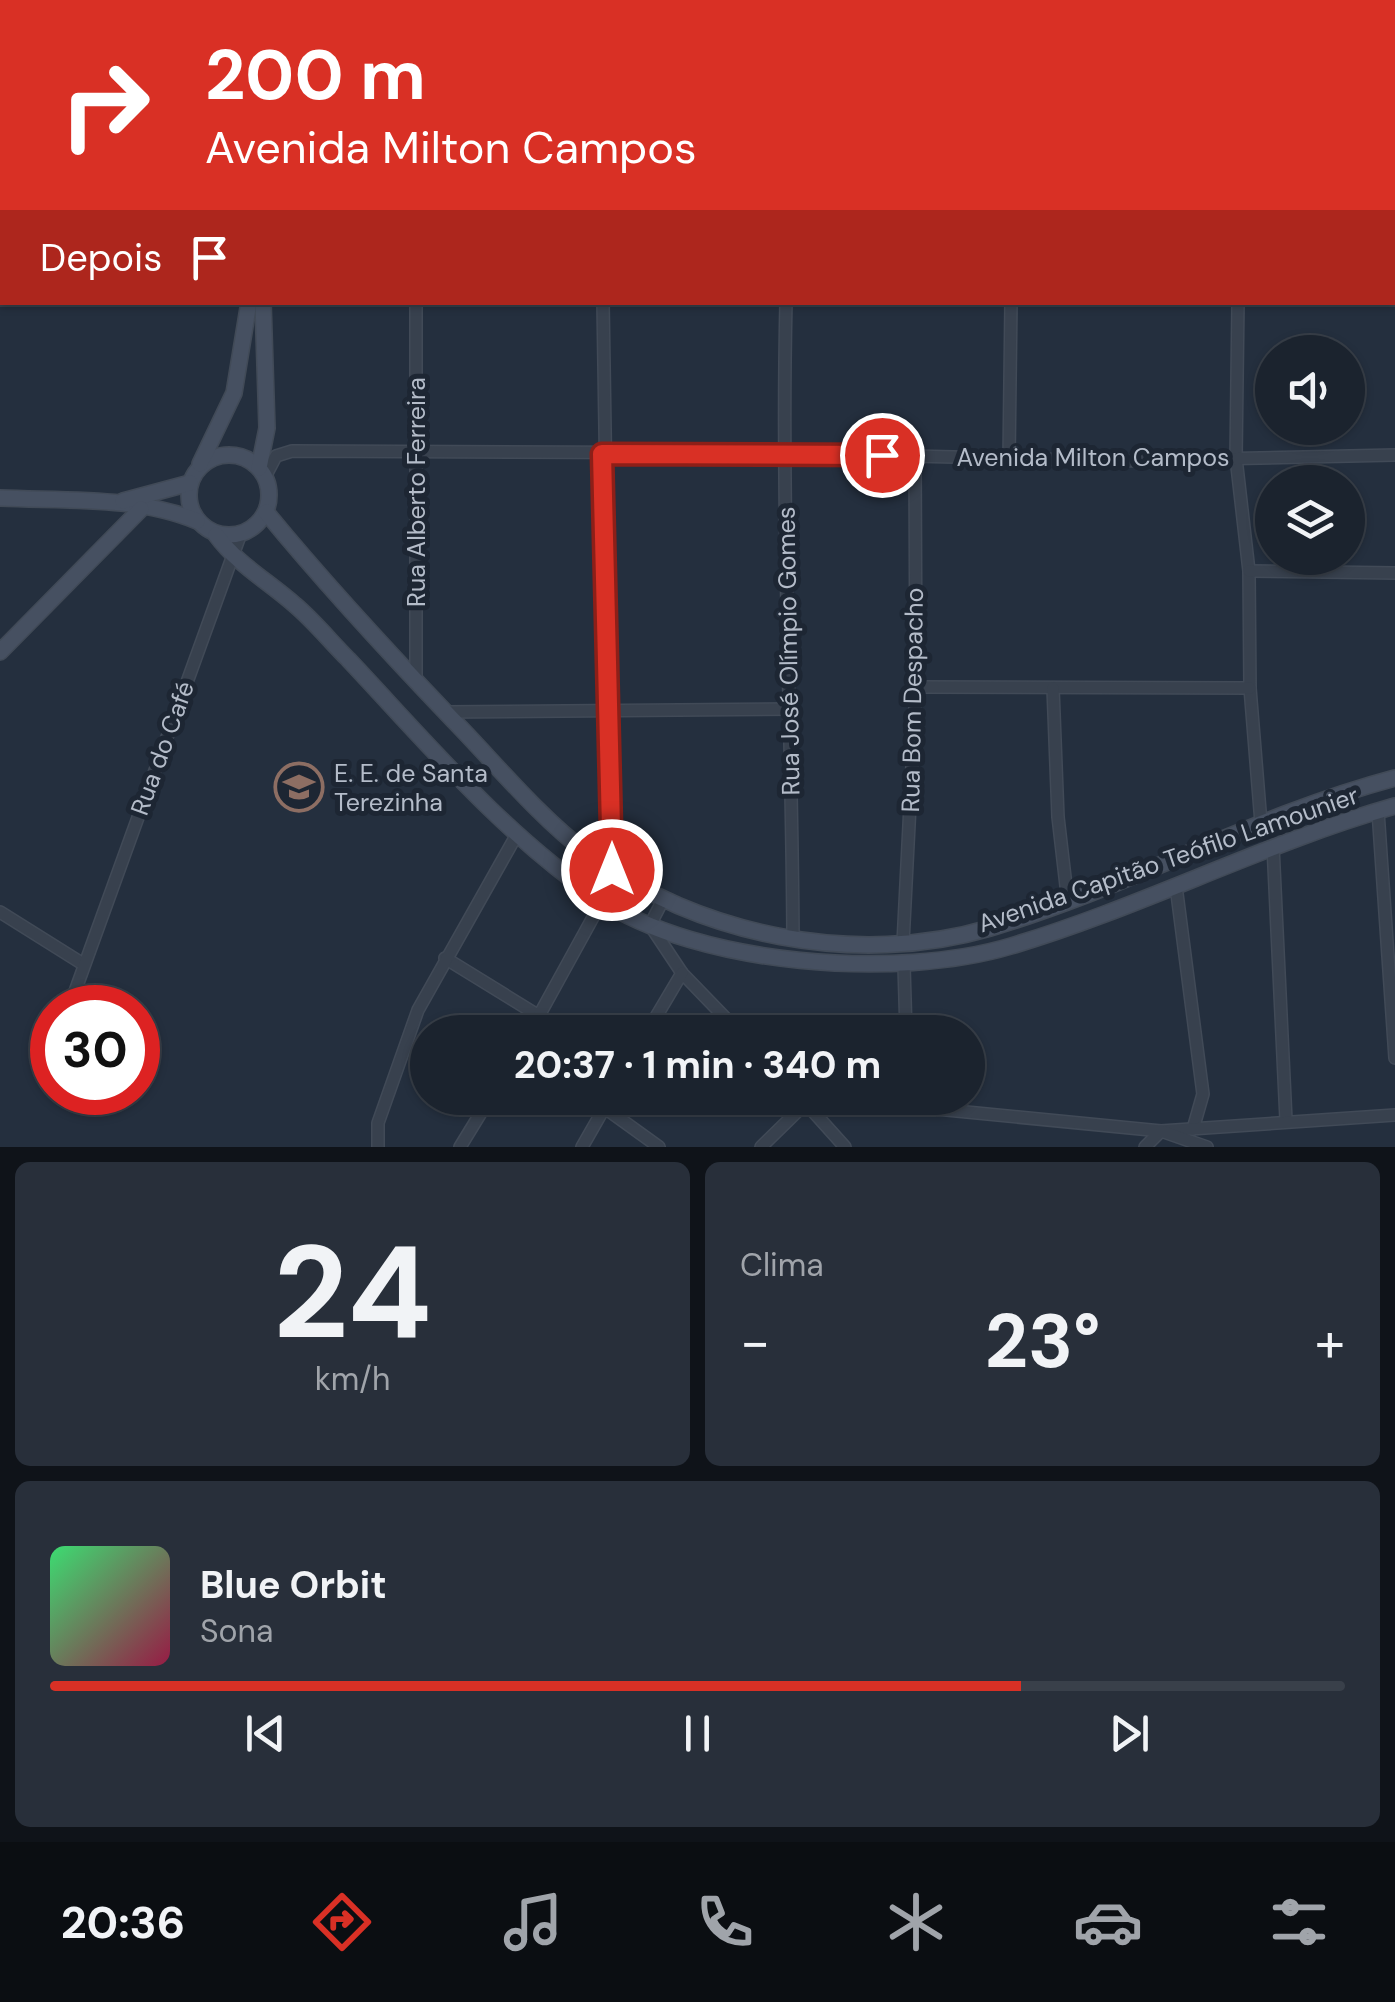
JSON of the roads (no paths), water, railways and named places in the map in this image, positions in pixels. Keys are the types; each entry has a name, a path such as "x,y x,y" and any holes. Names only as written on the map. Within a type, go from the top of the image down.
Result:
{"main road":[{"path":"197,521 190,510 194,476 234,394 249,305"},
{"path":"0,498 114,503 180,514 216,536 253,528 266,512 269,494 262,472 267,428 263,305"},
{"path":"114,503 194,476 221,455 235,455 262,472"},
{"path":"0,652 141,509"},
{"name":"Avenida Capitão Teófilo Lamounier","path":"266,512 321,580 567,837 612,870 664,898 738,925 793,938 830,944 903,943 986,929 1068,903 1342,792 1395,778"},
{"name":"Avenida Capitão Teófilo Lamounier","path":"216,536 234,559 296,605 516,836 602,901 650,925 809,963 904,966 1008,947 1273,846 1395,806"},
{"path":"1342,792 1353,820"}],"street":[{"name":"Rua Alberto Ferreira","path":"416,305 416,682"},
{"path":"603,305 602,454 612,870"},
{"name":"Rua José Olímpio Gomes","path":"786,305 783,453 792,709 793,938"},
{"path":"1009,460 1012,305"},
{"path":"1238,305 1236,458 1250,571 1250,688 1261,823"},
{"name":"Avenida Milton Campos","path":"262,472 276,456 292,451 783,453 1009,460 1395,455"},
{"name":"Rua Bom Despacho","path":"903,943 916,687 915,456"},
{"name":"Rua do Café","path":"76,985 241,533"},
{"path":"1250,571 1395,573"},
{"path":"916,687 1250,688"},
{"path":"1054,688 1058,817 1068,903"},
{"path":"446,712 792,709"},
{"path":"1378,811 1395,1058"},
{"path":"378,1147 378,1124 418,1010 516,836"},
{"path":"1273,846 1286,1120"},
{"path":"1176,886 1202,1094 1193,1129"},
{"path":"664,898 650,925 682,973 722,1015"},
{"path":"541,1015 602,901"},
{"path":"0,912 84,964"},
{"path":"446,958 534,1015"},
{"path":"904,966 905,1015"},
{"path":"657,1015 682,973"},
{"path":"985,1109 1161,1131 1395,1115"},
{"path":"460,1147 480,1115"},
{"path":"582,1147 601,1115"},
{"path":"622,1115 659,1147"},
{"path":"761,1147 790,1115"},
{"path":"816,1115 845,1147"},
{"path":"1146,1147 1161,1131"},
{"path":"1161,1131 1207,1147"}],"place":[{"name":"E. E. de Santa Terezinha","path":"299,787"}]}
